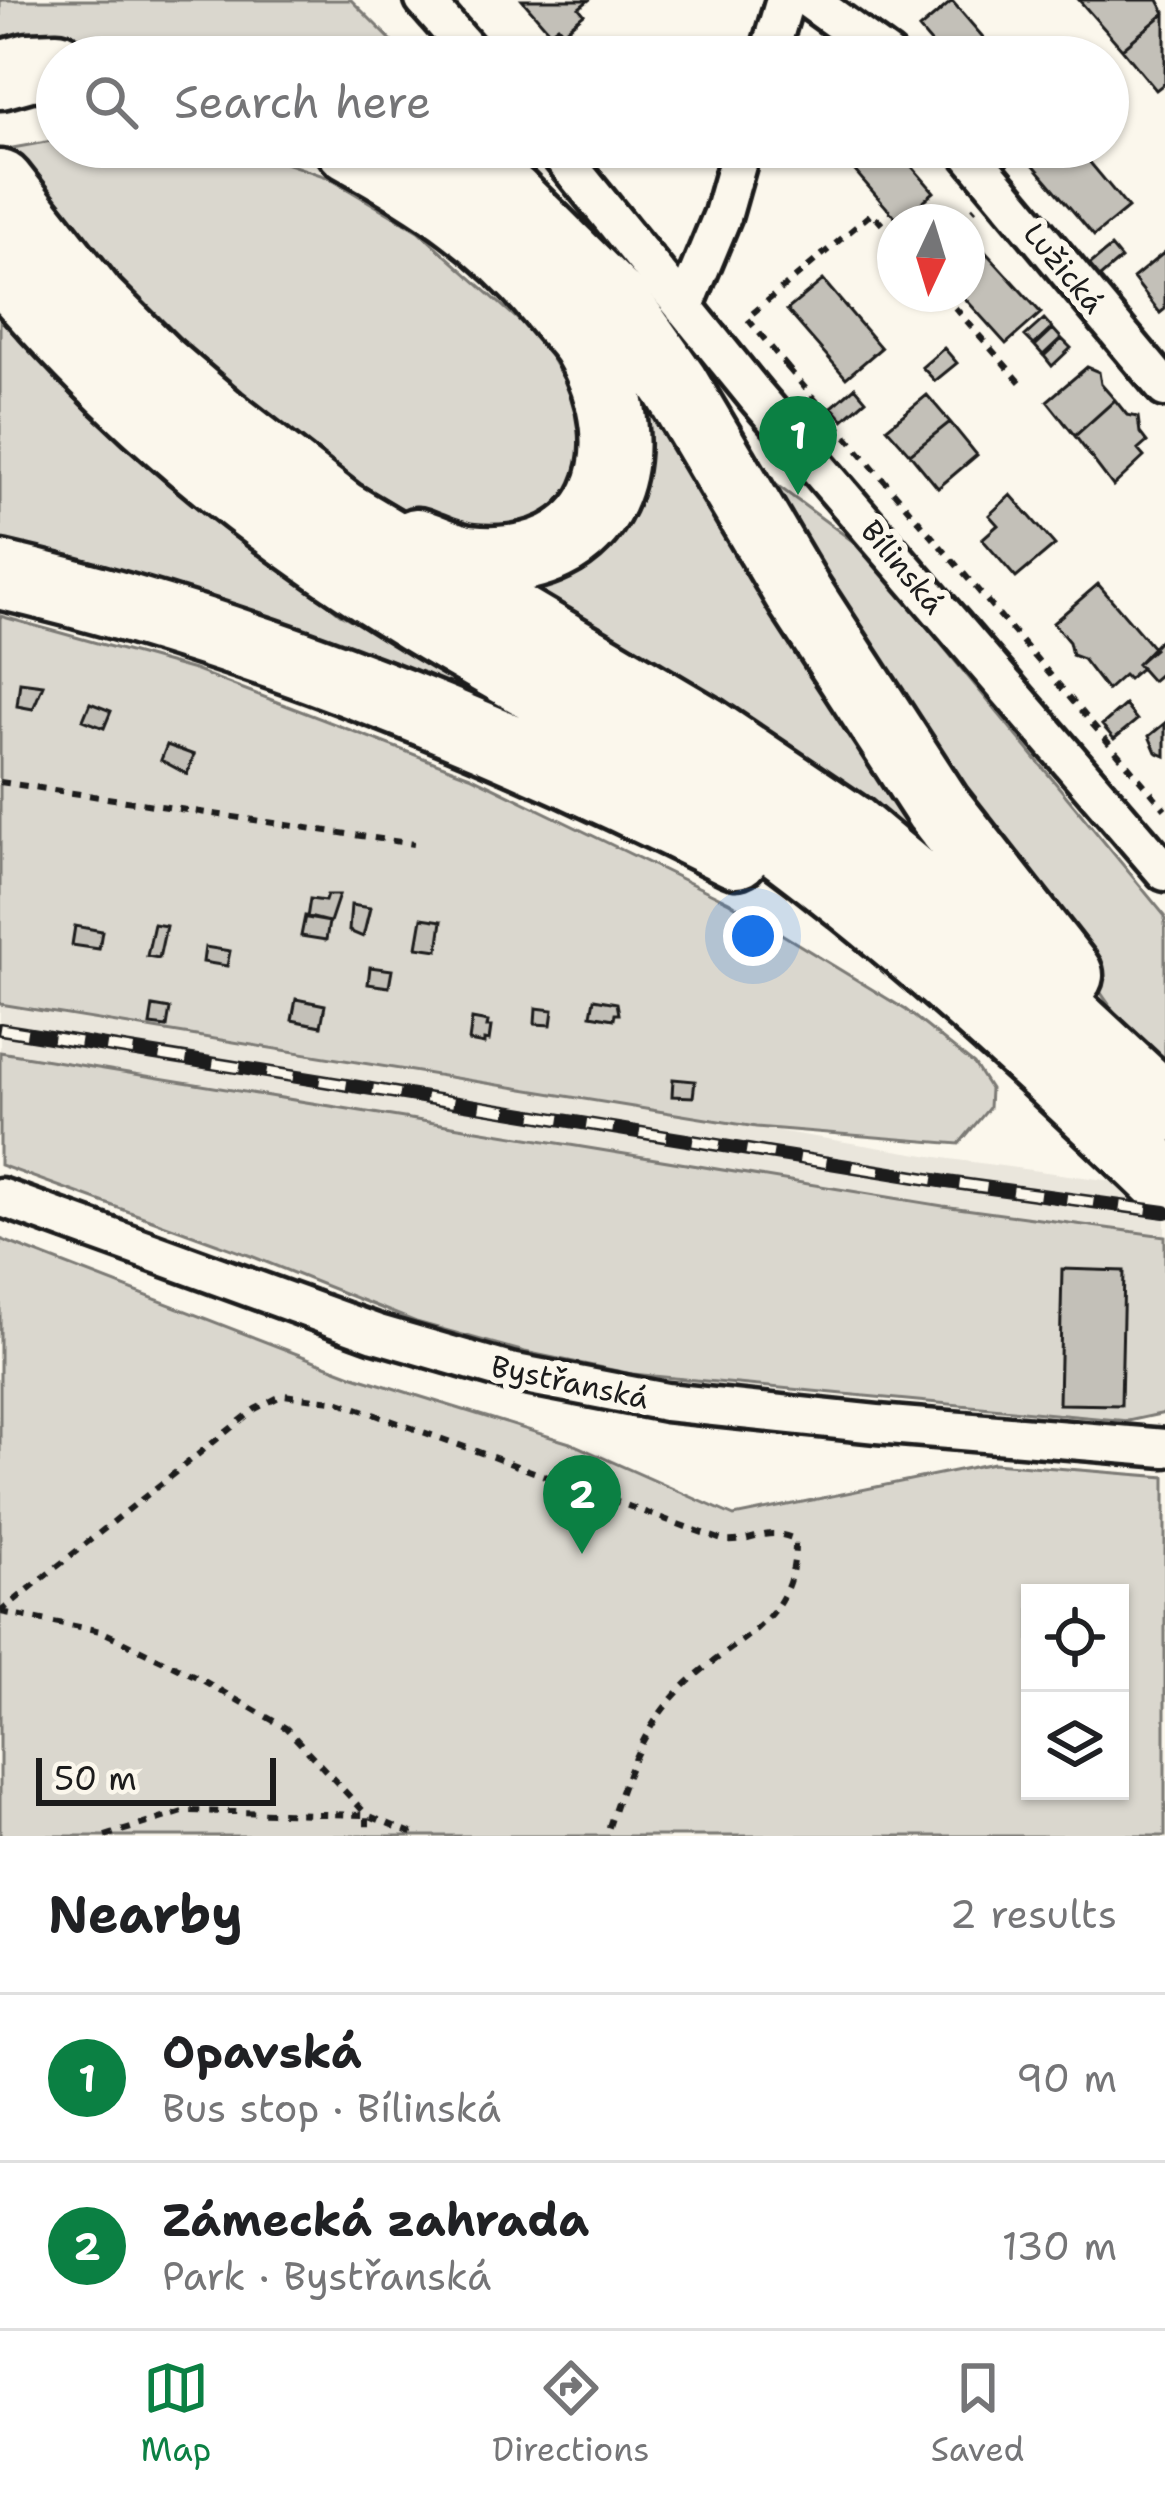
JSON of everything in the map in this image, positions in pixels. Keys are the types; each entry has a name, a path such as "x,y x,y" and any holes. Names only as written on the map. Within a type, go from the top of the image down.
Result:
{"highway":[{"path":"0,75 36,69"},
{"path":"0,110 36,105"},
{"path":"341,514 465,559 514,560 540,554 563,544 592,520 618,446 608,393 585,343 542,290 486,232 387,168"},
{"path":"464,168 509,197 620,307 675,385 800,596 938,808 1066,970 1141,1129"},
{"path":"5,192 93,302 155,364 341,514 705,730 849,827 991,946 1141,1129"},
{"path":"0,264 124,401 316,554 676,772 818,870 1141,1129"},
{"path":"0,575 263,652 532,757 653,812 748,860 828,911 1141,1129"}],"street":[{"path":"424,0 456,36"},
{"path":"774,36 784,0"},
{"path":"808,0 859,36"},
{"name":"Bílinská","path":"571,168 756,396 1165,872"},
{"path":"684,308 723,214 736,168"},
{"name":"Lužická","path":"982,168 1165,388"},
{"name":"Bystřanská","path":"0,1197 375,1333 510,1372 666,1402 1165,1448"}],"path":[{"path":"877,219 872,213 747,318 1165,809"},
{"path":"959,312 1021,383"},
{"path":"756,396 788,368"},
{"path":"0,782 414,844"},
{"path":"0,1612 256,1409 283,1395 340,1402 725,1540 743,1542 776,1532 795,1539 796,1571 778,1610 675,1694 649,1730 606,1836"},
{"path":"0,1612 100,1631 197,1676 286,1727 367,1815 367,1836"},
{"path":"105,1836 186,1810 367,1815 419,1836"}],"shaded area":[{"path":"0,0 351,0 387,36 36,36 36,51 0,59"},
{"path":"36,144 36,168 300,168 327,177 418,231 541,340 588,421 588,467 537,531 444,533 258,425 159,325 7,149"},
{"path":"0,314 80,402 340,614 484,691 606,768 0,553"},
{"path":"625,361 924,824 915,842 514,579 546,573"},
{"path":"759,472 862,548 1165,916 1165,1079 919,733"},
{"path":"0,616 194,670 470,776 729,902 906,1010 974,1064 990,1089 989,1108 959,1144 756,1127 0,1004"},
{"path":"0,1004 950,1159 1165,1188 1165,1236 943,1206 0,1052"},
{"path":"0,1052 943,1206 1165,1236 1165,1413 1128,1421 632,1374 525,1352 416,1322 0,1165"},
{"path":"0,1239 354,1376 570,1443 734,1516 993,1463 1165,1477 1165,1836 0,1836"}],"building":[{"path":"522,0 589,0 579,8 584,14 563,32 558,26 550,32"},
{"path":"1079,0 1158,0 1165,13 1129,43 1129,36 1111,36"},
{"path":"952,1 982,36 925,36 919,29"},
{"path":"1165,13 1165,83 1156,90 1129,57 1129,43"},
{"path":"852,168 913,168 934,192 920,204 883,204"},
{"path":"1036,168 1095,168 1128,208 1094,236"},
{"path":"1111,247 1121,259 1099,278 1088,266"},
{"path":"985,251 1041,313 1006,344 977,312 985,312"},
{"path":"1165,252 1165,309 1160,313 1133,278"},
{"path":"823,280 881,348 846,378 787,310"},
{"path":"1044,319 1052,328 1034,345 1025,336"},
{"path":"1053,329 1061,338 1043,355 1035,346"},
{"path":"1062,339 1071,348 1052,366 1044,356"},
{"path":"944,348 957,363 935,381 922,367"},
{"path":"1087,367 1099,372 1101,384 1115,400 1075,436 1047,401"},
{"path":"855,387 866,400 843,420 832,407"},
{"path":"927,395 950,422 910,454 887,428"},
{"path":"1115,400 1127,415 1138,417 1147,442 1138,450 1144,457 1113,486 1075,436"},
{"path":"950,422 977,455 938,488 910,454"},
{"path":"1011,495 1055,545 1016,578 982,539 998,525 989,515"},
{"path":"1098,584 1154,649 1137,664 1141,668 1107,690 1083,659 1072,655 1069,642 1053,623"},
{"path":"1162,638 1165,670 1152,681 1137,664"},
{"path":"20,682 43,685 33,709 17,706"},
{"path":"90,703 111,711 104,728 83,720"},
{"path":"1125,705 1137,720 1114,739 1102,725"},
{"path":"1165,723 1165,756 1156,752 1149,736"},
{"path":"167,745 194,755 187,774 161,760"},
{"path":"327,895 339,895 330,922 307,918 310,899 325,901"},
{"path":"351,905 370,908 363,937 349,931"},
{"path":"305,916 329,922 326,940 301,936"},
{"path":"422,918 442,921 438,950 417,947"},
{"path":"154,924 166,926 159,958 147,956"},
{"path":"75,926 102,931 99,949 72,945"},
{"path":"205,947 230,951 227,966 203,962"},
{"path":"370,967 392,970 389,987 368,984"},
{"path":"296,999 325,1005 321,1026 292,1020"},
{"path":"594,999 617,1003 619,1014 614,1019 591,1015"},
{"path":"153,1006 170,1009 167,1027 150,1025"},
{"path":"536,1008 553,1010 551,1025 535,1024"},
{"path":"472,1019 488,1022 489,1041 469,1041"},
{"path":"673,1079 695,1081 693,1097 672,1096"},
{"path":"1062,1269 1124,1271 1121,1405 1059,1404"}],"railway":[{"path":"0,1029 947,1182 1165,1212"}],"place":[{"name":"Opavská","path":"798,495"},
{"name":"Zámecká zahrada","path":"582,1554"}]}
